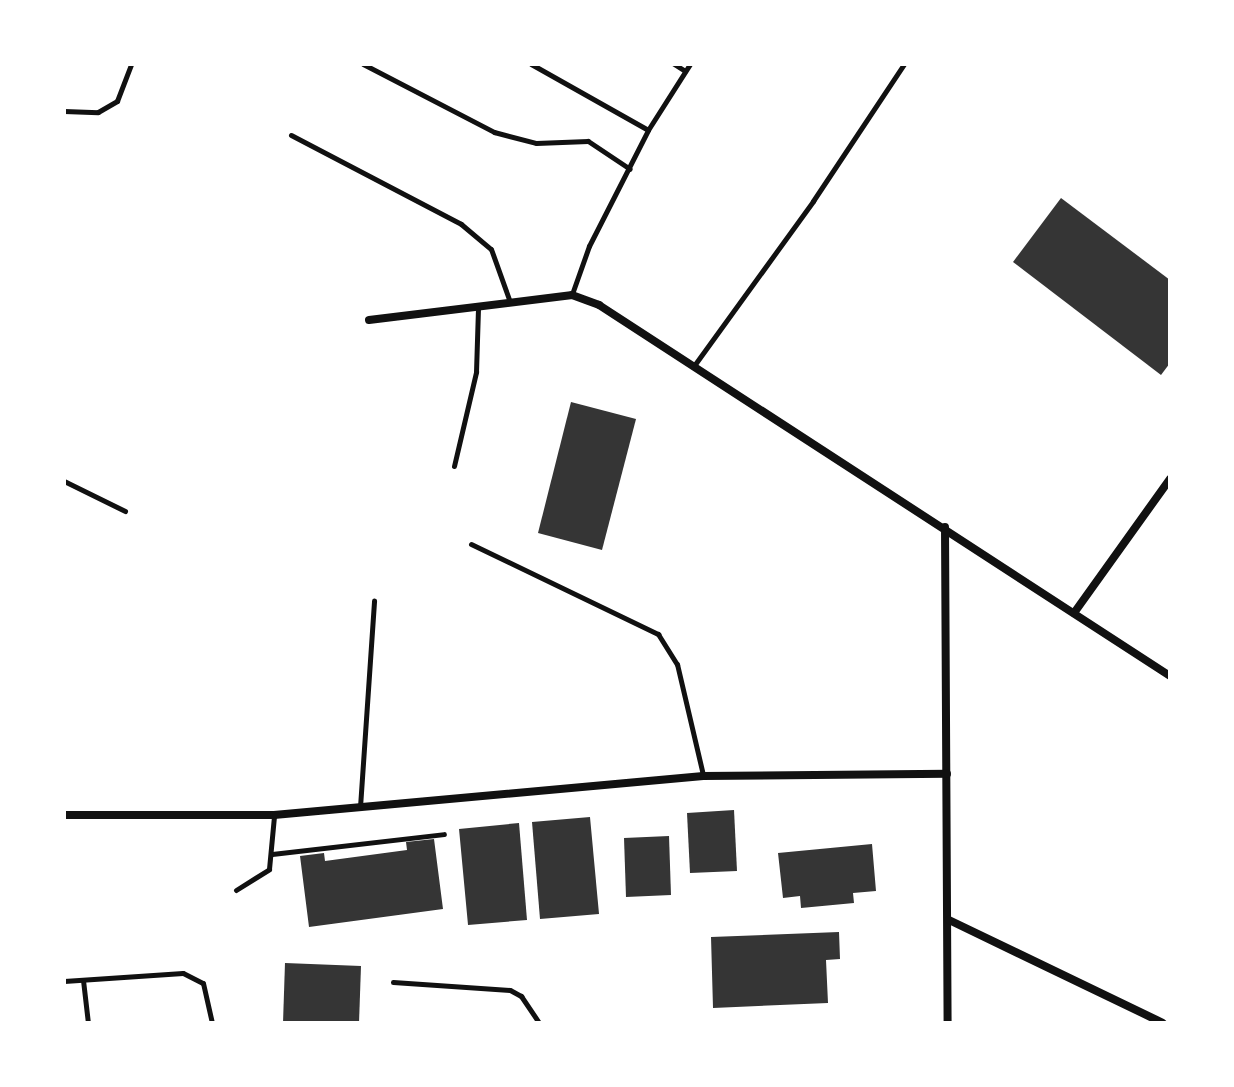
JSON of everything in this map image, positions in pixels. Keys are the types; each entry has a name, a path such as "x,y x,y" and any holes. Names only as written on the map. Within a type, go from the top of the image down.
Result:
{"street":[{"path":"369,320 572,295 599,305 1170,676"},
{"path":"1074,613 1170,479"},
{"path":"945,527 948,1023"},
{"path":"64,815 274,815 703,776 947,774"},
{"path":"949,920 1163,1023"}],"lane":[{"path":"64,111 98,112 117,101 131,64"},
{"path":"363,64 494,132 536,143 588,141 630,169"},
{"path":"531,64 648,130"},
{"path":"674,64 685,71"},
{"path":"572,295 589,246 648,130 690,64"},
{"path":"693,367 904,64"},
{"path":"291,135 384,179 461,224 491,249 511,303"},
{"path":"454,466 476,372 478,307"},
{"path":"64,481 125,511"},
{"path":"471,544 658,634 677,664 703,776"},
{"path":"360,808 374,600"},
{"path":"236,890 269,869 274,815"},
{"path":"272,854 444,834"},
{"path":"64,981 194,976 203,983 212,1023"},
{"path":"83,980 88,1023"},
{"path":"393,982 510,990 539,1023"}],"building":[{"path":"1061,198 1170,280 1170,363 1161,375 1013,262"},
{"path":"571,402 636,419 602,550 538,533"},
{"path":"734,810 737,871 690,873 687,813"},
{"path":"590,817 599,914 540,919 532,822"},
{"path":"519,823 527,920 468,925 459,829"},
{"path":"669,836 671,895 626,897 624,838"},
{"path":"434,839 443,909 309,927 300,856 324,853 325,861 407,850 406,842"},
{"path":"872,844 876,891 853,893 854,903 801,908 800,896 783,898 778,853"},
{"path":"839,932 840,959 826,960 828,1003 713,1008 711,937"},
{"path":"285,963 361,966 359,1023 283,1023"}]}
